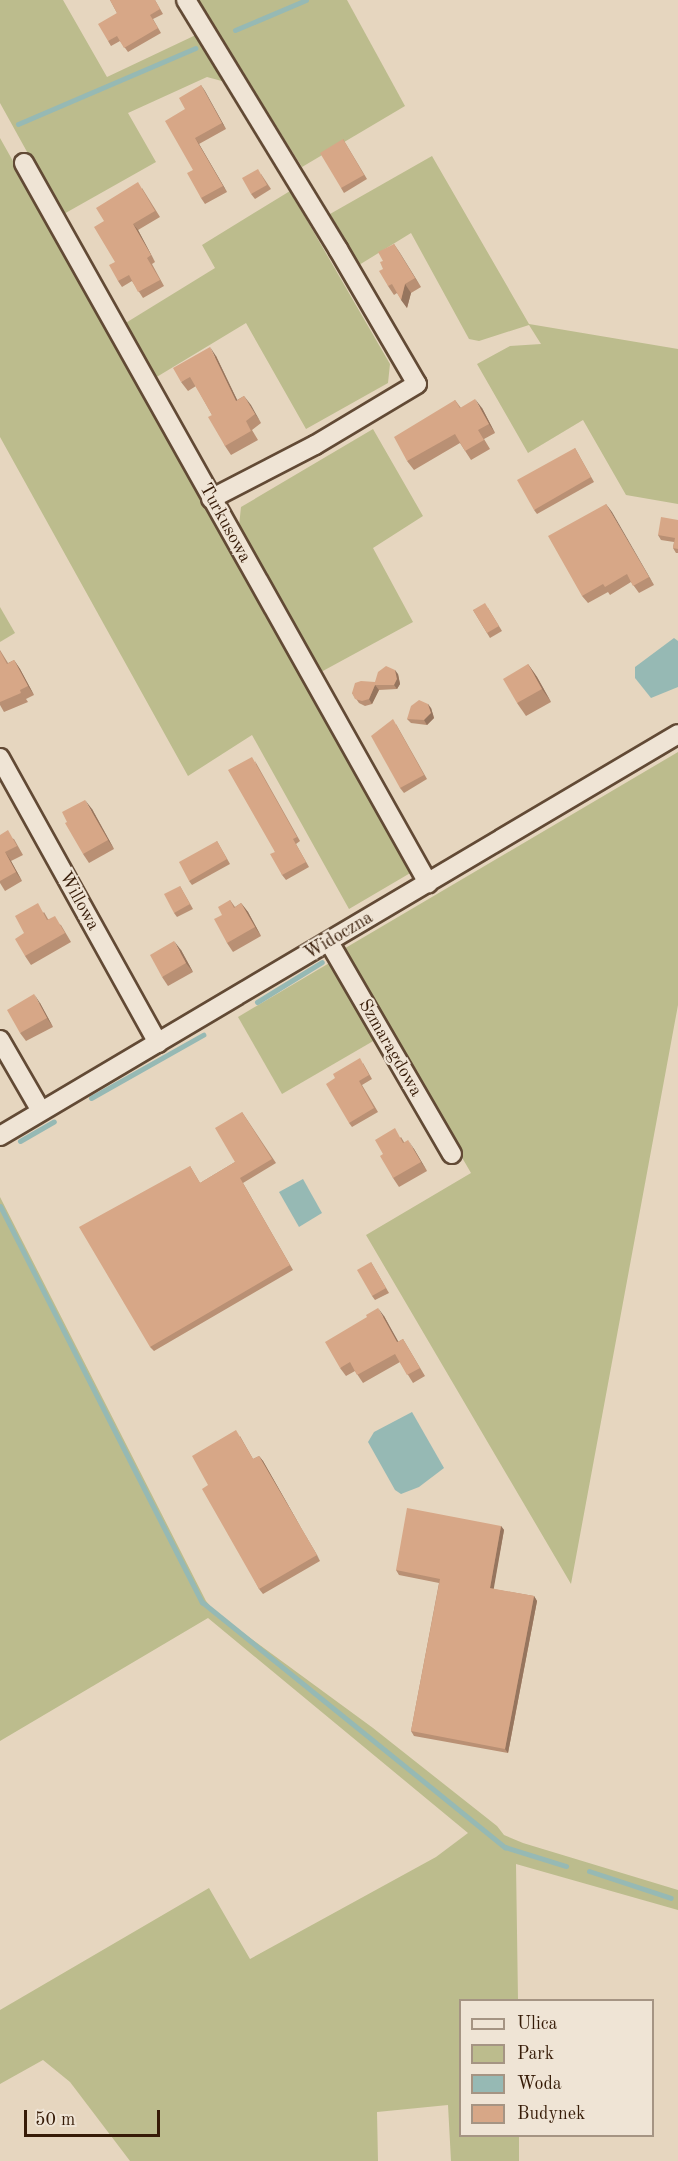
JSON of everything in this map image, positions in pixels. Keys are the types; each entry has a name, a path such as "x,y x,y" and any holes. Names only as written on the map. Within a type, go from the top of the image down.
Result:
{"street":[{"path":"186,0 339,249 417,384 315,444 212,499"},
{"name":"Turkusowa","path":"24,163 428,883"},
{"name":"Widoczna","path":"0,1136 678,734"},
{"name":"Willowa","path":"0,758 158,1043"},
{"name":"Szmaragdowa","path":"329,942 452,1154"},
{"path":"0,1040 41,1111"}],"green space":[{"path":"0,0 63,0 107,77 200,33 229,83 207,77 128,113 156,162 62,215 0,103"},
{"path":"197,0 347,0 405,106 302,167"},
{"path":"0,138 412,872 349,909 252,735 188,776 0,437"},
{"path":"432,156 529,324 678,349 678,504 626,495 583,420 528,453 477,364 510,346 541,344 529,325 479,341 469,339 411,233 359,265 330,214"},
{"path":"290,191 390,364 388,383 306,429 246,323 155,378 124,324 215,268 202,245"},
{"path":"373,429 423,516 373,548 413,622 321,672 239,526 241,507"},
{"path":"0,607 15,633 0,642"},
{"path":"678,752 678,1005 571,1584 366,1235 471,1173 342,950"},
{"path":"331,962 375,1040 282,1094 238,1017"},
{"path":"0,1197 206,1601 216,1613 373,1728 497,1826 504,1835 523,1843 678,1890 678,1910 516,1864 518,1999 459,1999 459,2137 519,2137 519,2161 451,2161 448,2105 377,2112 378,2161 130,2161 70,2082 43,2060 0,2084 0,2010 209,1888 250,1959 436,1857 468,1833 208,1618 0,1741"}],"water":[{"path":"674,638 678,641 678,687 651,698 635,678 635,667"},
{"path":"303,1179 322,1213 299,1227 279,1192"},
{"path":"412,1412 444,1468 419,1487 401,1494 395,1490 368,1442 374,1432"}],"building":[{"path":"110,0 155,0 160,9 150,15 158,28 124,48 117,36 108,41 98,24 117,13"},
{"path":"201,85 222,123 195,138 223,186 201,198 187,173 193,170 165,121 185,109 179,98"},
{"path":"343,139 364,175 341,188 320,153"},
{"path":"258,169 267,185 251,194 242,178"},
{"path":"138,182 155,211 133,224 151,255 147,258 160,280 138,292 129,275 118,281 109,265 115,262 94,227 104,221 96,208"},
{"path":"394,244 415,278 405,284 401,300 392,284 388,286 379,271 383,269 380,262 383,261 378,252"},
{"path":"210,347 236,401 244,396 255,414 246,421 251,431 225,446 208,417 212,415 190,377 181,382 173,368"},
{"path":"475,399 489,424 478,430 484,440 465,451 455,434 407,461 394,437 455,400 460,408"},
{"path":"575,448 591,477 534,510 517,480"},
{"path":"606,504 649,577 633,586 627,574 605,587 603,584 582,596 548,536"},
{"path":"661,517 678,520 678,549 673,548 675,538 658,535"},
{"path":"485,603 499,626 487,633 473,610"},
{"path":"0,651 7,664 14,660 28,686 20,690 21,693 0,702"},
{"path":"528,664 542,689 517,703 503,679"},
{"path":"386,666 395,670 397,679 394,685 375,685 369,699 362,701 355,699 352,693 355,683 375,682 378,672"},
{"path":"419,700 428,704 431,713 424,720 407,719 411,706"},
{"path":"393,719 424,775 400,788 371,736"},
{"path":"252,757 297,837 293,839 306,862 282,875 270,854 275,852 228,770"},
{"path":"85,800 108,840 83,854 65,823 67,822 62,812"},
{"path":"8,830 17,846 5,852 16,872 0,881 0,835"},
{"path":"217,841 227,859 189,881 179,862"},
{"path":"180,886 190,904 174,913 164,894"},
{"path":"230,900 234,908 241,903 255,927 227,943 214,919 222,915 218,907"},
{"path":"38,903 47,920 55,916 65,933 25,956 15,939 24,933 15,916"},
{"path":"174,941 186,963 162,977 150,955"},
{"path":"34,994 47,1018 20,1033 7,1010"},
{"path":"360,1058 369,1075 359,1081 374,1108 349,1123 326,1084 335,1078 333,1074"},
{"path":"242,1112 272,1159 240,1178 290,1265 150,1347 79,1227 190,1166 200,1183 235,1162 215,1128"},
{"path":"395,1128 403,1143 408,1140 421,1162 393,1178 380,1156 383,1154 375,1140"},
{"path":"371,1262 386,1288 372,1296 357,1270"},
{"path":"378,1308 397,1342 403,1339 420,1368 407,1375 395,1354 357,1375 350,1362 340,1368 325,1342"},
{"path":"236,1430 253,1459 259,1456 317,1555 259,1589 202,1489 208,1485 192,1456"},
{"path":"407,1508 501,1526 490,1588 534,1596 505,1749 411,1731 440,1579 396,1570"}],"waterway":[{"path":"235,30 306,0"},
{"path":"18,124 195,48"},
{"path":"257,1002 322,962"},
{"path":"91,1098 203,1035"},
{"path":"20,1141 54,1121"},
{"path":"0,1206 202,1602 505,1847 566,1866"},
{"path":"589,1871 671,1898"}]}
